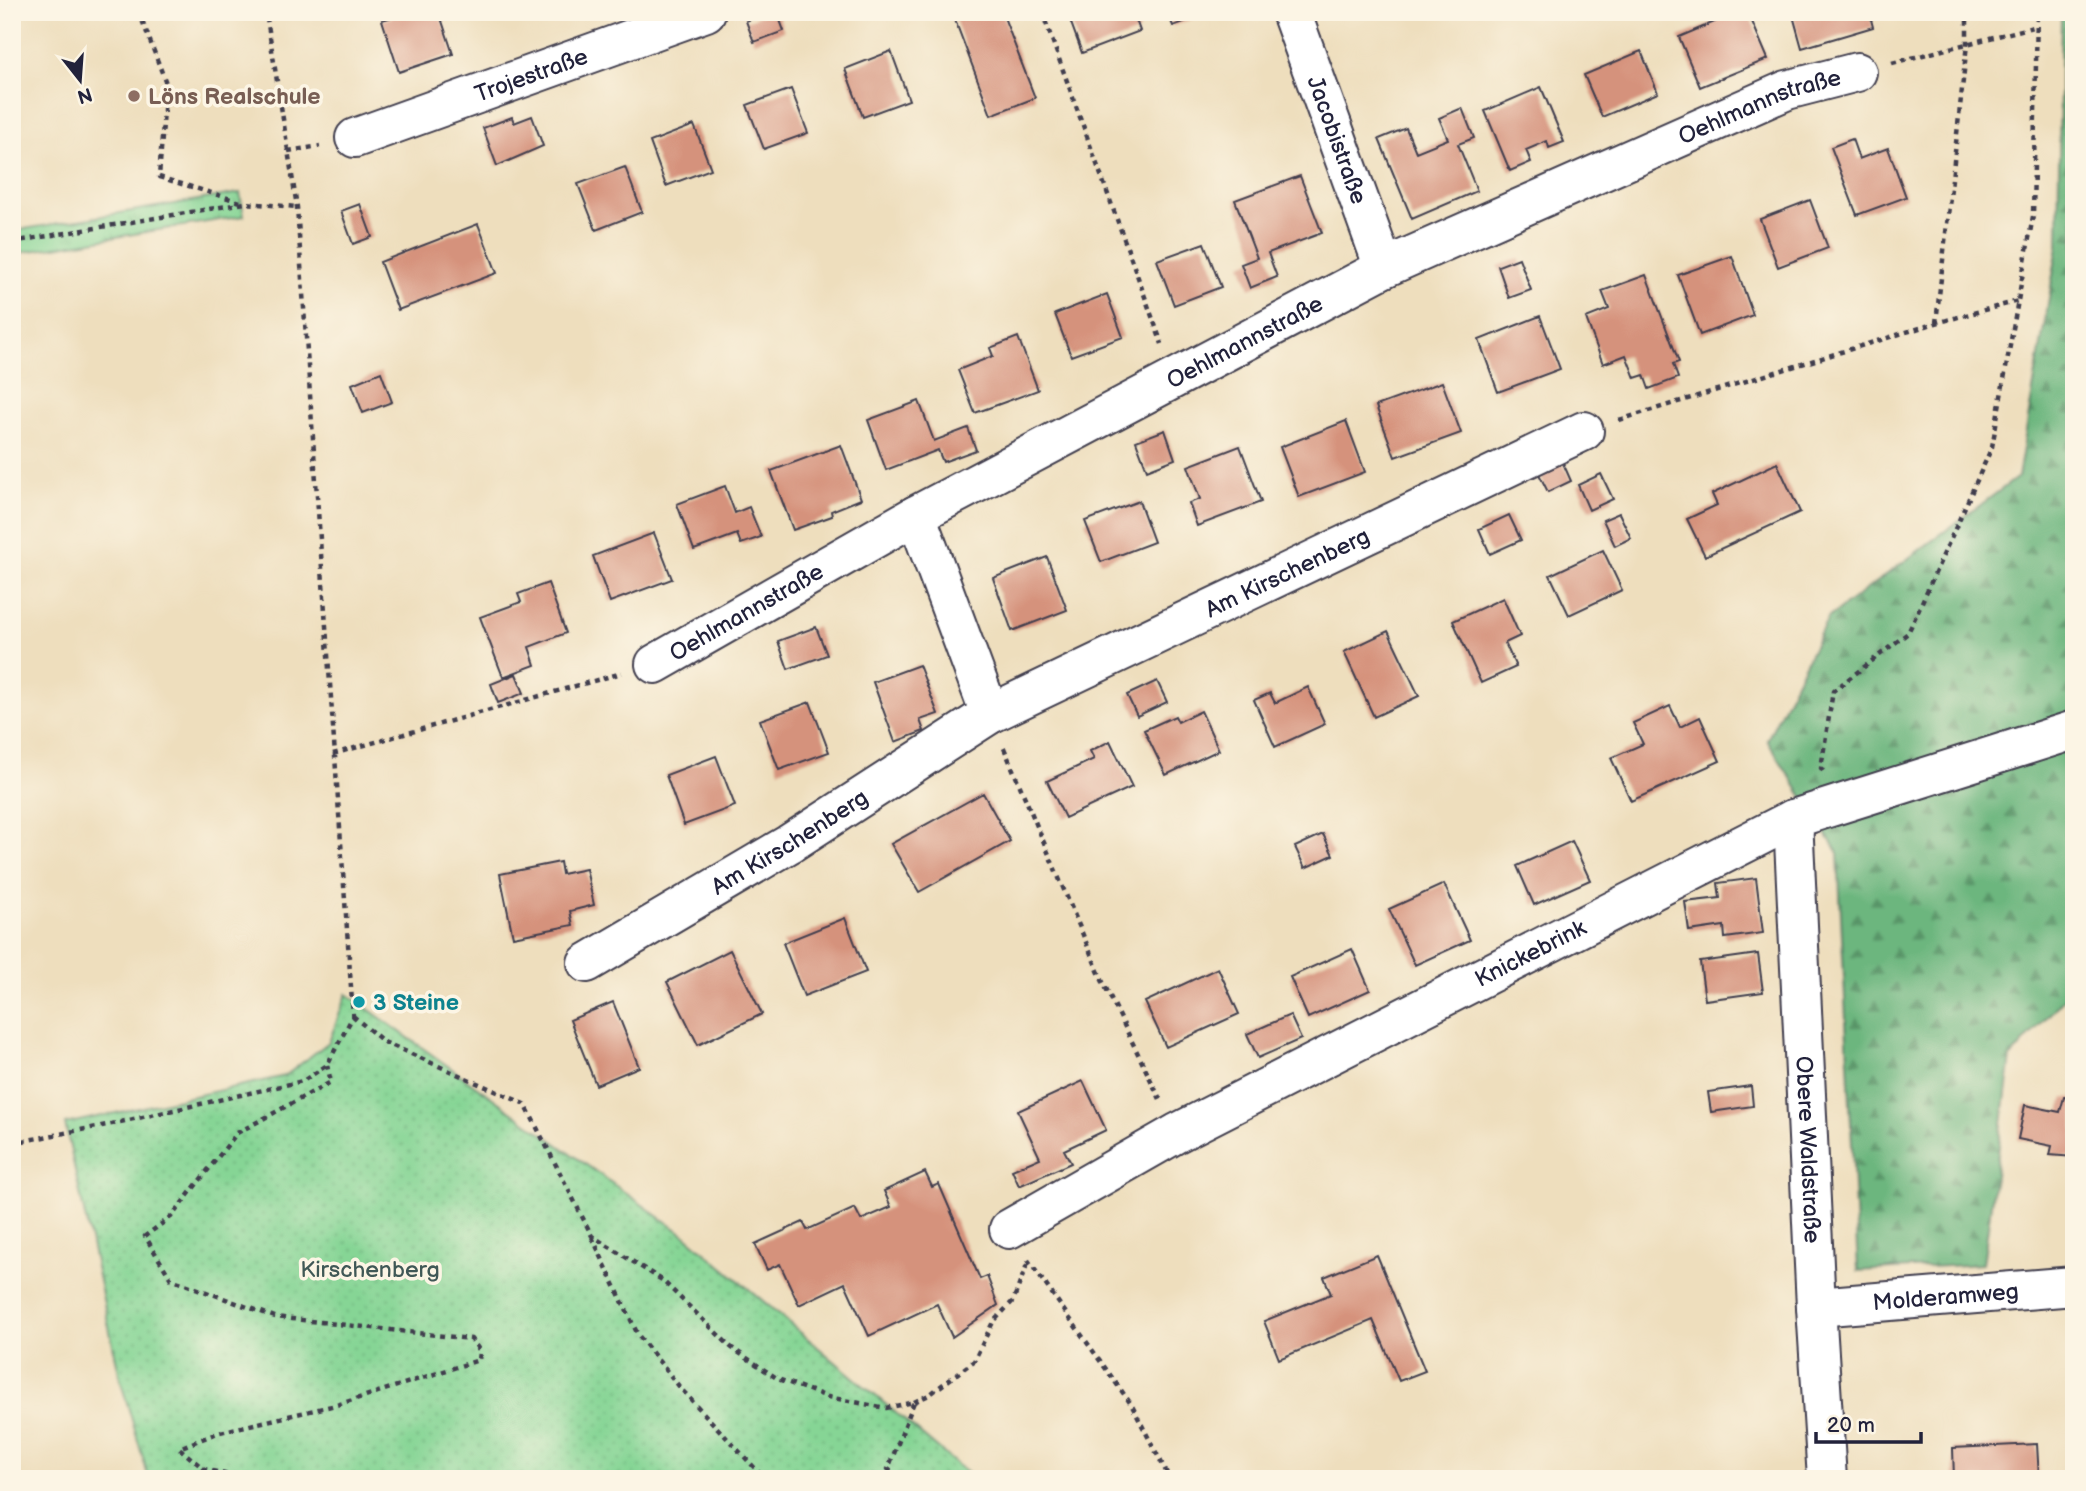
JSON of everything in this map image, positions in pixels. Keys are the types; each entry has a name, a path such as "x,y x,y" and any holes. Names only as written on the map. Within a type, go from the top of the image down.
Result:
{"street":[{"name":"Trojestraße","path":"340,142 706,12"},
{"name":"Jacobistraße","path":"1291,12 1384,268"},
{"name":"Oehlmannstraße","path":"655,664 916,515 1384,268 1787,90 1857,72"},
{"name":"Am Kirschenberg","path":"587,963 789,844 990,714 1584,431"},
{"path":"916,515 990,714"},
{"name":"Knickebrink","path":"1009,1229 1177,1133 1793,819 2074,730"},
{"name":"Obere Waldstraße","path":"1793,819 1816,1307 1827,1479"},
{"name":"Molderamweg","path":"1816,1307 2074,1286"}],"path":[{"path":"139,12 166,83 159,177 244,203 297,207"},
{"path":"12,1143 107,1125 303,1081 327,1065 353,1016 297,207 266,12"},
{"path":"1042,12 1174,379"},
{"path":"1936,323 1967,44 1967,12"},
{"path":"1848,802 1821,768 1833,691 1908,633 1992,447 2033,216 2037,12"},
{"path":"1857,72 2037,26"},
{"path":"288,152 340,142"},
{"path":"12,242 244,203"},
{"path":"1584,431 1936,323 2018,301"},
{"path":"333,754 655,664"},
{"path":"990,714 1102,980 1177,1133"},
{"path":"353,1016 384,1042 525,1104 592,1236 638,1335 682,1390 765,1479"},
{"path":"246,1479 205,1469 178,1448 220,1433 341,1404 479,1360 480,1351 471,1339 275,1317 184,1284 171,1279 145,1236 171,1217 237,1133 331,1082 327,1065"},
{"path":"1009,1229 1028,1261 1132,1404 1170,1479"},
{"path":"592,1236 662,1280 732,1348 778,1379 828,1398 886,1408 914,1402 929,1395 974,1361 993,1322 1013,1301 1028,1261"},
{"path":"900,1479 888,1469 914,1402"}],"green space":[{"path":"2061,12 2074,12 2074,987 2011,1057 1983,1264 1858,1271 1838,853 1767,740 1828,618 2018,477 2058,246"},
{"path":"240,193 244,216 12,254 12,231"},
{"name":"Kirschenberg","path":"347,994 686,1236 974,1479 149,1479 121,1382 65,1124 285,1076 329,1042"}],"building":[{"path":"390,12 439,12 453,54 399,72 382,20 392,17"},
{"path":"769,12 777,12 784,31 754,42 746,21"},
{"path":"952,12 1002,12 1035,98 991,115"},
{"path":"1067,12 1133,12 1140,31 1082,53"},
{"path":"1167,12 1208,12 1208,13 1173,26"},
{"path":"1738,12 1748,12 1768,59 1700,87 1679,37"},
{"path":"1792,12 1869,12 1873,27 1802,48"},
{"path":"891,51 909,100 863,117 845,69"},
{"path":"1641,51 1658,93 1602,117 1584,75"},
{"path":"1541,87 1564,142 1549,148 1547,141 1526,150 1531,162 1510,171 1485,111"},
{"path":"791,89 808,133 764,149 747,105"},
{"path":"1462,108 1474,138 1458,144 1477,191 1412,219 1379,139 1406,128 1416,152 1448,139 1439,118"},
{"path":"532,116 543,146 497,166 483,128 512,117 514,123"},
{"path":"694,125 711,169 666,186 650,142"},
{"path":"1852,139 1859,159 1888,148 1906,197 1857,215 1831,147"},
{"path":"625,167 642,212 596,230 578,184"},
{"path":"1300,176 1322,233 1268,253 1277,277 1250,288 1241,264 1257,258 1235,200"},
{"path":"1810,200 1828,248 1778,267 1760,219"},
{"path":"360,204 372,237 353,244 341,211"},
{"path":"478,224 497,273 398,310 380,262"},
{"path":"1204,243 1221,287 1174,305 1157,260"},
{"path":"1732,256 1753,315 1700,335 1678,275"},
{"path":"1519,258 1531,290 1509,298 1498,266"},
{"path":"1646,275 1679,362 1673,364 1678,378 1649,389 1644,375 1635,378 1626,355 1603,364 1586,318 1609,309 1602,291"},
{"path":"1107,294 1123,337 1071,356 1055,314"},
{"path":"1540,316 1560,369 1498,392 1479,340"},
{"path":"1018,337 1038,390 975,413 958,370 993,356 990,348"},
{"path":"381,372 392,402 363,413 352,384"},
{"path":"1442,382 1461,433 1395,457 1376,406"},
{"path":"919,401 934,441 968,428 976,450 943,462 938,450 886,470 868,420"},
{"path":"1346,421 1365,472 1299,497 1280,447"},
{"path":"1165,430 1175,459 1147,470 1136,441"},
{"path":"841,445 861,499 831,511 832,516 793,530 771,471"},
{"path":"1240,446 1261,502 1197,526 1189,503 1200,499 1188,466"},
{"path":"1563,463 1571,481 1548,492 1539,474"},
{"path":"1777,463 1800,512 1705,556 1687,519 1717,505 1712,494"},
{"path":"1601,474 1613,499 1589,510 1578,485"},
{"path":"725,486 735,513 749,507 761,537 741,544 737,534 694,550 677,504"},
{"path":"1139,501 1154,542 1101,562 1085,521"},
{"path":"1619,513 1631,538 1615,546 1603,520"},
{"path":"1509,515 1521,540 1490,554 1479,529"},
{"path":"654,533 672,579 610,602 593,556"},
{"path":"1603,550 1622,590 1569,615 1550,575"},
{"path":"1047,557 1067,610 1012,631 993,578"},
{"path":"548,583 566,633 529,647 535,665 503,677 480,617 521,602 518,594"},
{"path":"1503,598 1520,636 1505,643 1516,667 1481,683 1453,621"},
{"path":"816,627 827,655 788,669 778,641"},
{"path":"1388,631 1419,696 1374,717 1344,652"},
{"path":"919,665 938,714 920,720 924,731 895,742 873,682"},
{"path":"516,674 524,693 498,703 491,684"},
{"path":"1157,681 1167,702 1137,716 1127,695"},
{"path":"1308,687 1325,724 1275,747 1254,700 1270,693 1275,703"},
{"path":"810,702 829,752 779,770 760,720"},
{"path":"1670,706 1680,727 1700,717 1720,761 1631,801 1611,758 1643,744 1633,723"},
{"path":"1201,711 1219,750 1166,775 1144,730 1175,716 1178,722"},
{"path":"1110,741 1132,787 1065,818 1047,781 1094,759 1090,751"},
{"path":"716,756 735,806 684,825 666,775"},
{"path":"983,793 1010,841 919,892 891,844"},
{"path":"1323,834 1333,855 1305,868 1295,847"},
{"path":"1572,841 1590,880 1534,905 1517,866"},
{"path":"560,862 562,874 586,869 594,905 570,911 573,925 513,937 500,874"},
{"path":"1756,878 1763,933 1725,938 1724,926 1689,931 1685,902 1720,898 1718,883"},
{"path":"1444,884 1470,940 1415,965 1389,909"},
{"path":"845,918 866,972 804,996 783,943"},
{"path":"1352,949 1370,990 1308,1018 1290,977"},
{"path":"730,950 762,1014 698,1045 667,982"},
{"path":"1758,954 1763,992 1705,1000 1700,962"},
{"path":"1218,968 1239,1014 1166,1047 1145,1002"},
{"path":"613,1002 639,1067 596,1085 570,1020"},
{"path":"1290,1015 1301,1039 1258,1058 1247,1034"},
{"path":"1083,1081 1106,1130 1064,1150 1071,1163 1019,1186 1012,1170 1040,1158 1018,1111"},
{"path":"1751,1086 1753,1106 1711,1112 1708,1092"},
{"path":"2064,1097 2074,1098 2074,1157 2050,1155 2052,1146 2018,1139 2025,1105 2060,1112"},
{"path":"925,1172 932,1187 939,1184 980,1279 987,1276 998,1305 952,1337 937,1304 869,1336 845,1283 799,1305 780,1264 767,1270 755,1244 803,1222 807,1230 855,1208 861,1220 891,1207 884,1191"},
{"path":"1377,1255 1425,1371 1399,1381 1373,1320 1279,1359 1264,1321 1331,1294 1324,1277"},
{"path":"2037,1444 2039,1479 1954,1479 1953,1448"}],"place":[{"name":"Löns Realschule","path":"134,96"},
{"name":"3 Steine","path":"359,1002"}]}
